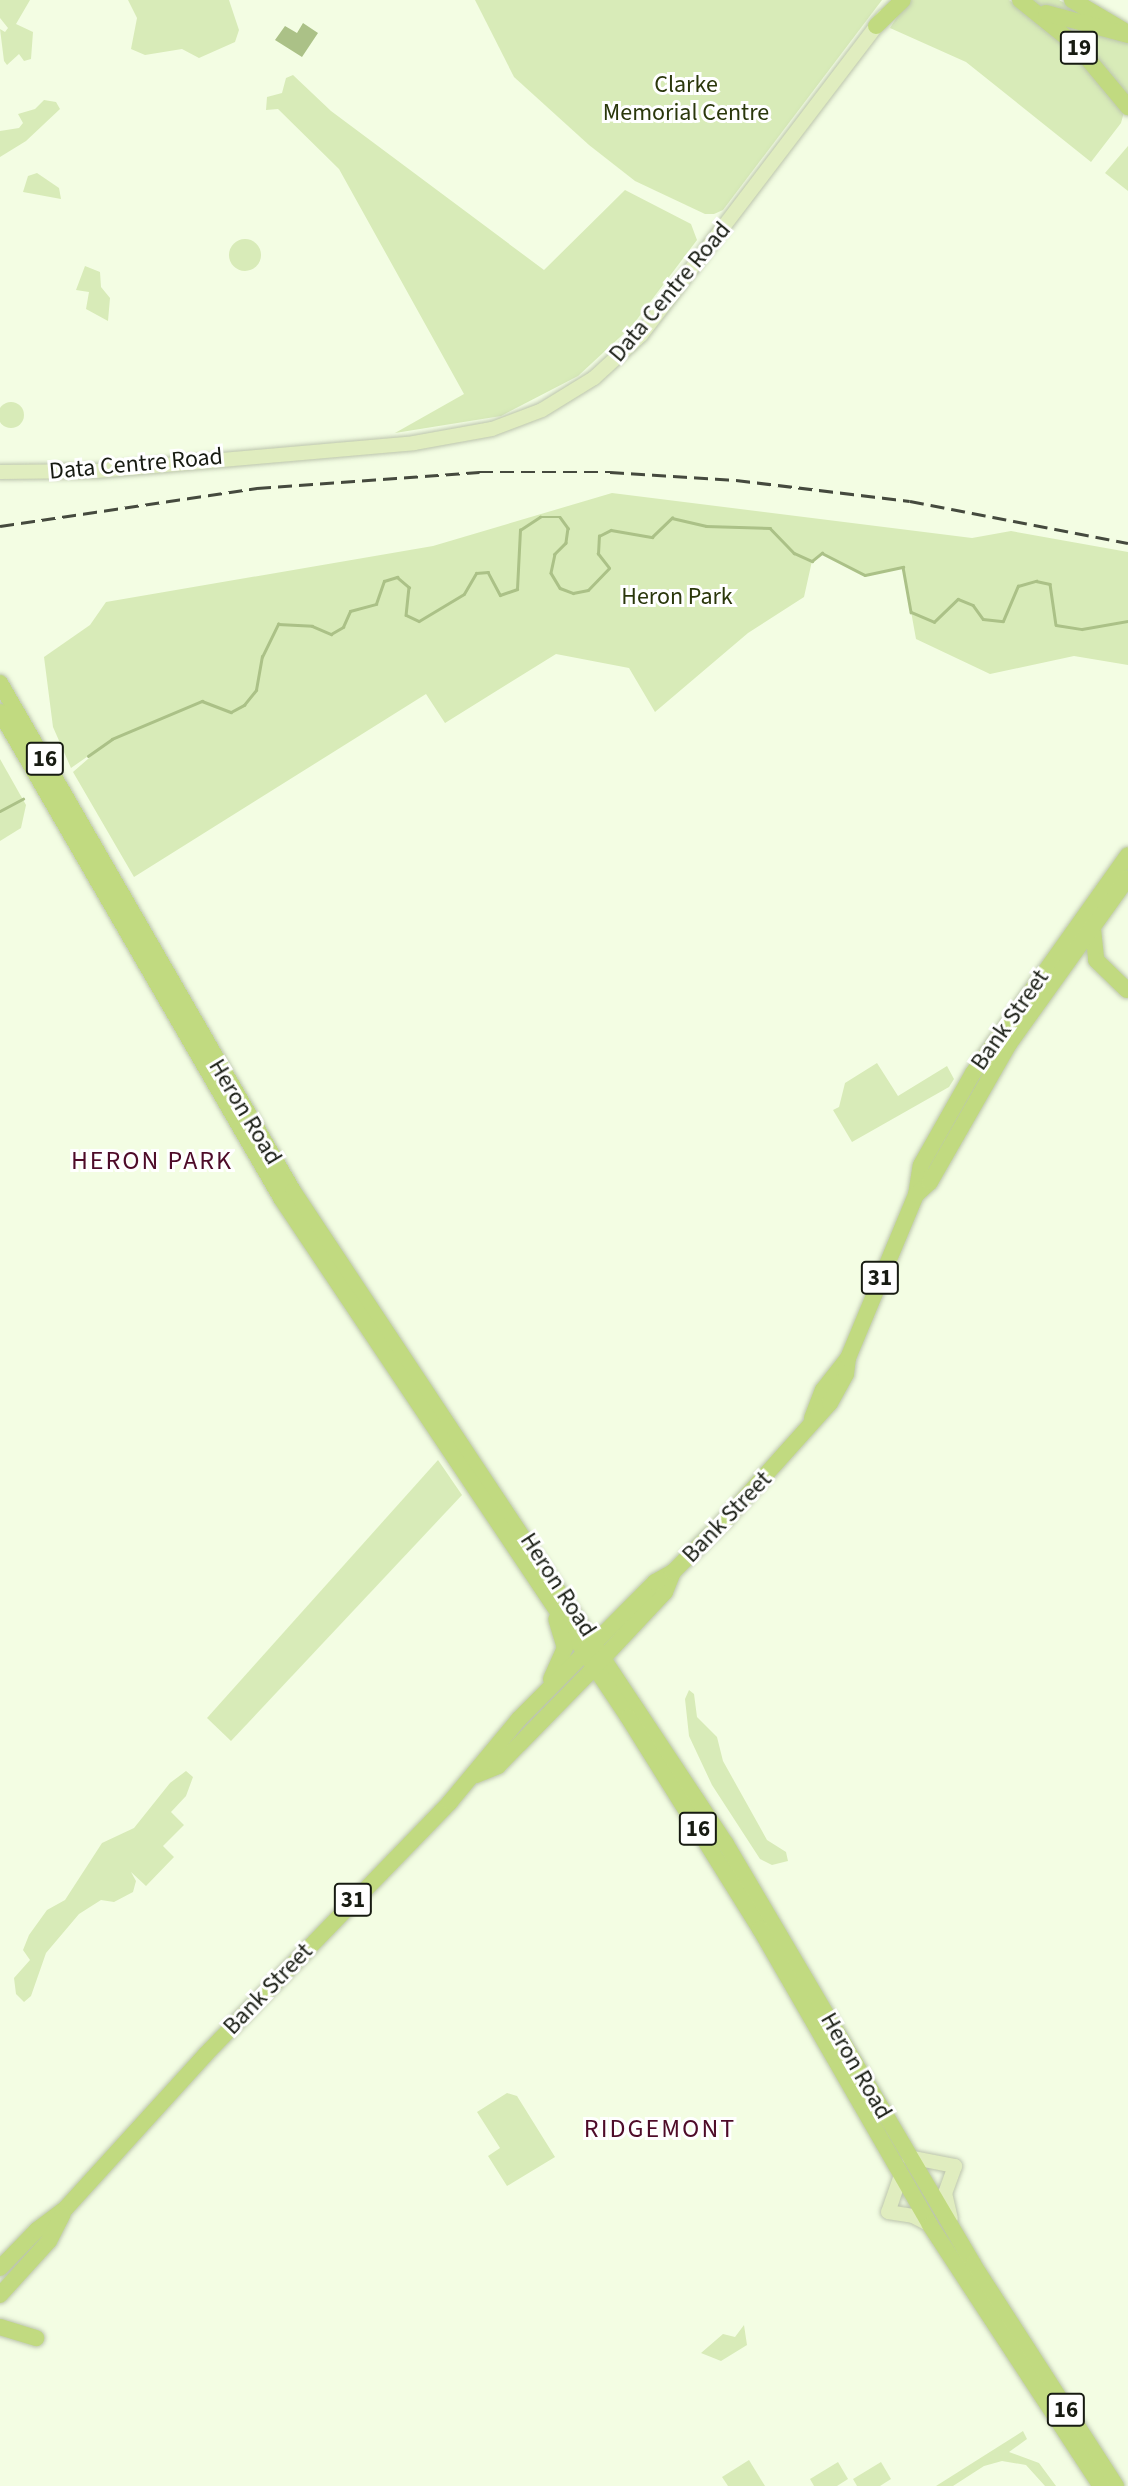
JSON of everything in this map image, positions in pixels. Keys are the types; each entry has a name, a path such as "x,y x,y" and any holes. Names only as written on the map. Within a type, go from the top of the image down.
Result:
{"main road":[{"path":"876,26 889,0"},
{"name":"Data Centre Road","path":"0,474 104,471 429,441 492,429 542,410 594,379 641,335 896,0"},
{"path":"876,26 904,0"},
{"name":"19","path":"1072,0 1128,34"},
{"path":"1027,4 1128,34"},
{"name":"19","path":"1027,4 1077,46 1128,107"},
{"name":"Heron Road","path":"0,684 293,1192 573,1608 590,1647"},
{"name":"Heron Road","path":"0,712 281,1198 549,1600 590,1647 726,1844 973,2264 1116,2486"},
{"name":"Bank Street","path":"0,2269 66,2208 245,2012 476,1775 486,1753 655,1581 673,1572 808,1429 823,1391 848,1358 916,1195 920,1165 973,1073 1128,855"},
{"name":"Bank Street","path":"916,1195 930,1182 998,1059 1128,878"},
{"path":"1093,929 1096,960 1127,990"},
{"name":"Bank Street","path":"476,1775 498,1766 569,1694 665,1592 673,1572"},
{"path":"542,1695 565,1648 549,1600"},
{"path":"573,1608 595,1621 626,1610"},
{"name":"Heron Road","path":"600,1661 628,1717 760,1929 930,2225 1101,2486"},
{"path":"569,1694 583,1688 597,1690 628,1717"},
{"path":"909,2157 955,2166 948,2181 946,2204 973,2264"},
{"path":"901,2175 888,2212 913,2216 930,2225"},
{"name":"Bank Street","path":"0,2295 49,2241 66,2208"},
{"path":"0,2327 36,2338"}],"green space":[{"path":"0,0 30,0 16,24 33,32 31,59 24,61 19,54 7,65 4,61 0,29 5,32 8,28 0,18"},
{"path":"128,0 229,0 239,30 235,42 199,58 182,49 145,55 131,49 137,18"},
{"name":"Clarke Memorial Centre","path":"475,0 882,0 723,210 705,214 635,181 589,145 514,77"},
{"path":"908,0 1009,0 1067,43 1124,112 1121,123 1091,162 966,62 890,28"},
{"path":"1029,0 1059,0 1128,38 1128,98"},
{"path":"293,75 331,111 544,270 625,190 691,224 697,240 632,326 578,376 501,416 395,433 464,394 339,169 278,109 266,110 267,97 282,93 286,78"},
{"path":"44,100 56,102 60,109 26,141 0,157 0,131 19,128 23,123 18,114 35,109"},
{"path":"1128,146 1128,191 1105,173"},
{"path":"37,173 59,188 61,199 23,192 28,176"},
{"path":"245,239 256,244 261,255 256,266 245,271 234,266 229,255 234,244"},
{"path":"85,266 100,272 101,287 110,298 108,321 86,309 89,292 76,290"},
{"path":"11,402 20,406 24,415 20,424 11,428 2,424 -2,415 2,406"},
{"name":"Heron Park","path":"612,493 972,538 1011,531 1128,552 1128,665 1074,656 990,674 916,639 903,567 865,575 822,553 812,561 804,597 748,633 655,712 629,668 556,654 445,723 426,694 134,877 73,772 104,745 71,768 53,727 44,657 90,625 106,602 433,546"},
{"path":"0,759 26,805 21,828 0,841"},
{"path":"877,1063 898,1096 947,1066 954,1079 949,1087 852,1142 833,1110 839,1107 845,1083"},
{"path":"438,1460 462,1495 231,1741 207,1718"},
{"path":"689,1690 694,1694 697,1717 717,1737 723,1761 767,1840 786,1852 788,1861 772,1865 760,1859 712,1785 689,1736 685,1699"},
{"path":"186,1771 193,1777 186,1796 171,1812 184,1825 163,1846 174,1857 146,1886 131,1872 136,1881 133,1892 114,1902 101,1900 79,1914 46,1953 31,1996 24,2002 16,1994 14,1978 30,1960 23,1950 29,1935 47,1910 65,1900 102,1843 134,1828 170,1783"},
{"path":"507,2093 517,2096 555,2157 507,2186 488,2156 500,2148 477,2112"},
{"path":"744,2325 747,2345 721,2361 701,2353 723,2334 735,2337"},
{"path":"1023,2431 1027,2439 1009,2452 1039,2463 1056,2486 1045,2486 1026,2465 1002,2461 984,2466 953,2486 936,2486"},
{"path":"749,2460 765,2486 728,2486 722,2477"},
{"path":"838,2462 848,2479 837,2486 814,2486 810,2479"},
{"path":"881,2462 891,2479 880,2486 857,2486 853,2479"}],"shaded area":[{"path":"303,23 318,33 302,57 275,40 285,26 297,33"}],"waterway":[{"path":"88,756 112,739 202,701 231,712 244,705 256,690 262,657 278,624 312,626 331,634 343,627 350,611 376,604 384,581 397,577 409,587 406,615 419,621 464,594 476,573 488,572 500,595 517,589 520,530 540,517 560,517 568,528 566,543 555,554 551,573 560,588 573,593 588,590 609,568 598,554 599,536 611,530 652,537 672,518 706,526 770,528 794,553 812,561 822,553 865,575 903,567 911,612 934,622 958,599 973,605 983,619 1003,621 1018,586 1036,581 1050,584 1056,625 1082,629 1128,621"},
{"path":"0,811 23,799"}],"railway":[{"path":"0,526 257,488 479,472 610,472 736,480 910,501 1128,543"}],"district":[{"name":"HERON PARK","path":"152,1161"},
{"name":"RIDGEMONT","path":"660,2129"}]}
